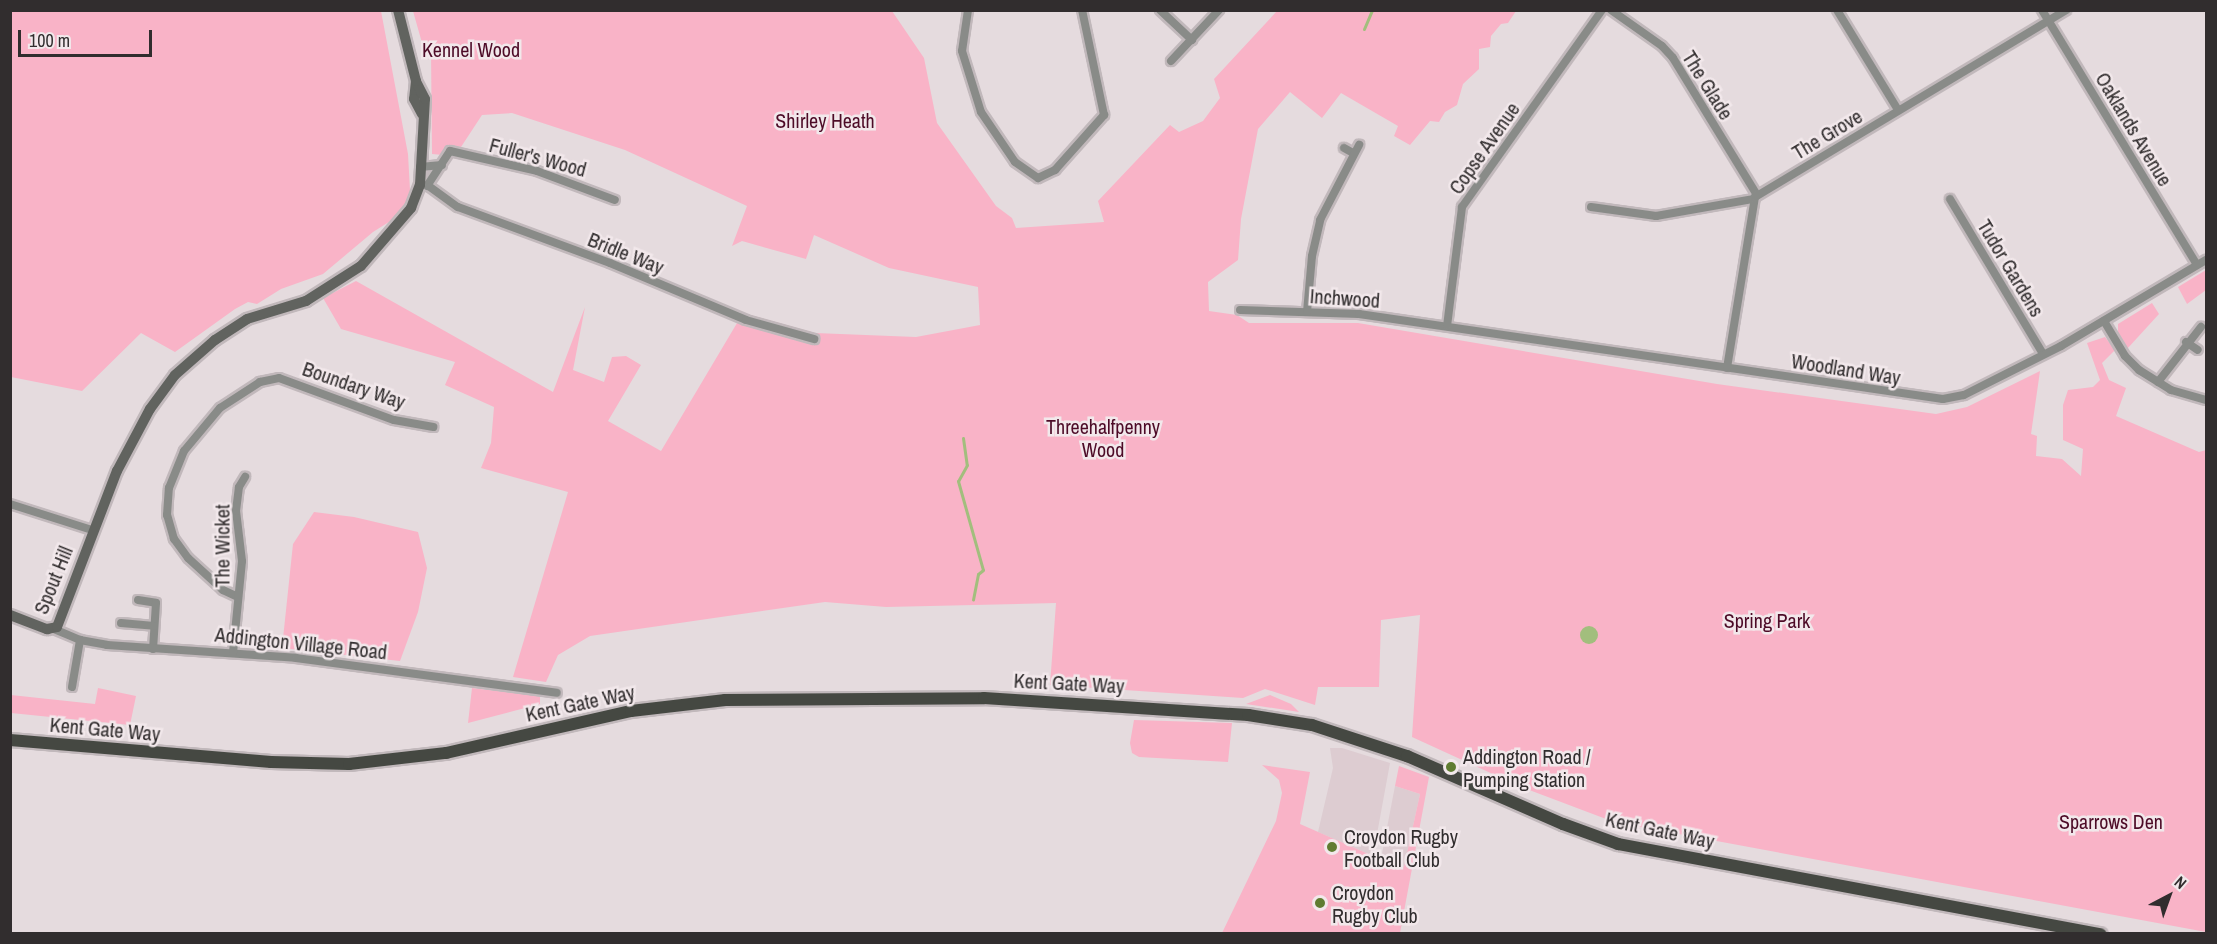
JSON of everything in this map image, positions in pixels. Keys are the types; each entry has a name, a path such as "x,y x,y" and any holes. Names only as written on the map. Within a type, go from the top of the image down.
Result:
{"main road":[{"path":"398,10 416,81 414,99 422,114 420,167 425,186"},
{"name":"Spout Hill","path":"10,615 37,626 54,629 92,530 128,448 157,397 175,375 215,339 247,319 306,301 361,266 411,208 425,186"},
{"name":"Kent Gate Way","path":"10,740 260,761 349,764 446,753 631,711 725,700 984,698 1248,715 1312,725 1407,756 1563,824 1618,844 2101,933"}],"street":[{"path":"968,10 963,51 981,112 1015,162 1038,178 1055,170 1104,115 1082,10"},
{"path":"1160,10 1192,40"},
{"path":"1171,61 1219,10"},
{"name":"Copse Avenue","path":"1447,326 1462,207 1602,10"},
{"name":"The Glade","path":"1611,10 1662,46 1673,58 1755,197"},
{"path":"1837,10 1898,111"},
{"name":"Oaklands Avenue","path":"2042,10 2197,266"},
{"name":"The Grove","path":"1755,197 2066,10"},
{"path":"1307,312 1317,232 1329,197 1359,144"},
{"path":"1344,148 1353,153"},
{"name":"Fuller's Wood","path":"442,165 450,151 537,171 615,200"},
{"path":"420,167 442,165"},
{"path":"425,186 442,165"},
{"name":"Bridle Way","path":"425,186 458,207 610,263 746,320 814,339"},
{"path":"1591,208 1656,216 1755,197 1727,368"},
{"name":"Tudor Gardens","path":"1950,199 2043,354"},
{"name":"Woodland Way","path":"1447,326 1943,399 1969,393 2043,354 2104,321 2206,260"},
{"name":"Inchwood","path":"1240,310 1359,314 1447,326"},
{"path":"2104,321 2128,360 2158,382 2206,400"},
{"path":"2158,382 2186,342 2201,327"},
{"path":"2186,342 2198,350"},
{"name":"Boundary Way","path":"238,597 223,590 188,558 174,539 167,515 169,488 184,451 220,408 253,386 279,378 394,420 433,427"},
{"name":"The Wicket","path":"232,653 242,561 236,511 239,487 245,477"},
{"path":"10,504 92,530"},
{"path":"138,600 156,603 153,649"},
{"path":"121,623 154,626"},
{"name":"Addington Village Road","path":"54,629 80,640 153,649 232,653 546,696 557,693"},
{"path":"72,687 80,640"}],"shaded area":[{"path":"1589,626 1595,629 1598,635 1595,641 1589,644 1583,641 1580,635 1583,629"},
{"path":"1330,748 1342,748 1390,763 1373,856 1318,832 1333,768"},
{"path":"1395,786 1420,794 1404,867 1381,859"}],"green space":[{"path":"10,11 381,11 408,154 411,208 373,232 323,274 281,289 257,304 248,302 175,352 141,333 82,391 11,377"},
{"path":"413,11 892,11 924,58 937,123 996,206 1012,218 1016,228 1104,222 1098,201 1170,125 1179,132 1203,121 1220,98 1214,79 1277,11 1516,11 1508,23 1501,24 1491,36 1490,47 1479,49 1479,69 1463,84 1457,105 1445,112 1439,122 1430,121 1410,145 1394,136 1398,126 1341,93 1322,118 1290,92 1258,129 1241,219 1238,260 1208,282 1209,311 1237,315 1249,323 1358,323 1717,384 1936,414 1967,407 2040,371 2031,434 2037,436 2036,456 2062,459 2081,476 2083,449 2063,440 2063,405 2068,390 2093,387 2100,380 2087,343 2105,337 2115,350 2102,363 2109,380 2126,388 2116,416 2199,452 2206,450 2206,932 1614,822 1519,786 1412,737 1420,615 1381,620 1379,687 1318,687 1315,705 1265,689 1243,698 1050,685 1056,603 886,607 825,602 590,636 558,655 546,682 513,677 568,492 481,468 491,443 494,407 445,385 455,362 341,329 323,298 356,281 553,392 585,307 573,370 604,382 612,357 626,356 641,365 608,421 661,451 743,313 815,333 916,337 980,325 978,287 889,268 814,235 806,259 742,241 732,246 747,206 625,150 512,113 482,115 461,147 450,145 443,155 432,154 431,51 424,50"},
{"path":"2206,270 2206,290 2187,304 2178,287"},
{"path":"2152,303 2159,314 2127,349 2118,335 2118,324"},
{"path":"314,512 354,517 418,532 427,568 418,612 400,661 282,648 293,544"},
{"path":"98,688 136,696 130,725 11,713 11,695 95,704"},
{"path":"472,688 540,696 540,704 468,723"},
{"path":"1270,695 1291,704 1299,712 1246,704"},
{"path":"1134,720 1232,723 1228,762 1139,757 1132,753 1130,743"},
{"path":"1262,765 1310,772 1300,824 1373,856 1370,870 1381,859 1404,867 1420,794 1395,786 1399,766 1429,777 1400,933 1222,933 1276,821 1282,793 1279,780"}],"waterway":[{"path":"1364,29 1372,10"},
{"path":"963,438 967,465 958,481 983,570 978,574 973,600"}],"place":[{"name":"Addington Road / Pumping Station","path":"1451,767"},
{"name":"Croydon Rugby Football Club","path":"1332,847"},
{"name":"Croydon Rugby Club","path":"1320,903"}],"park label":[{"name":"Kennel Wood","path":"471,49"},
{"name":"Shirley Heath","path":"825,120"},
{"name":"Threehalfpenny Wood","path":"1103,438"},
{"name":"Spring Park","path":"1767,620"},
{"name":"Sparrows Den","path":"2111,821"}]}
